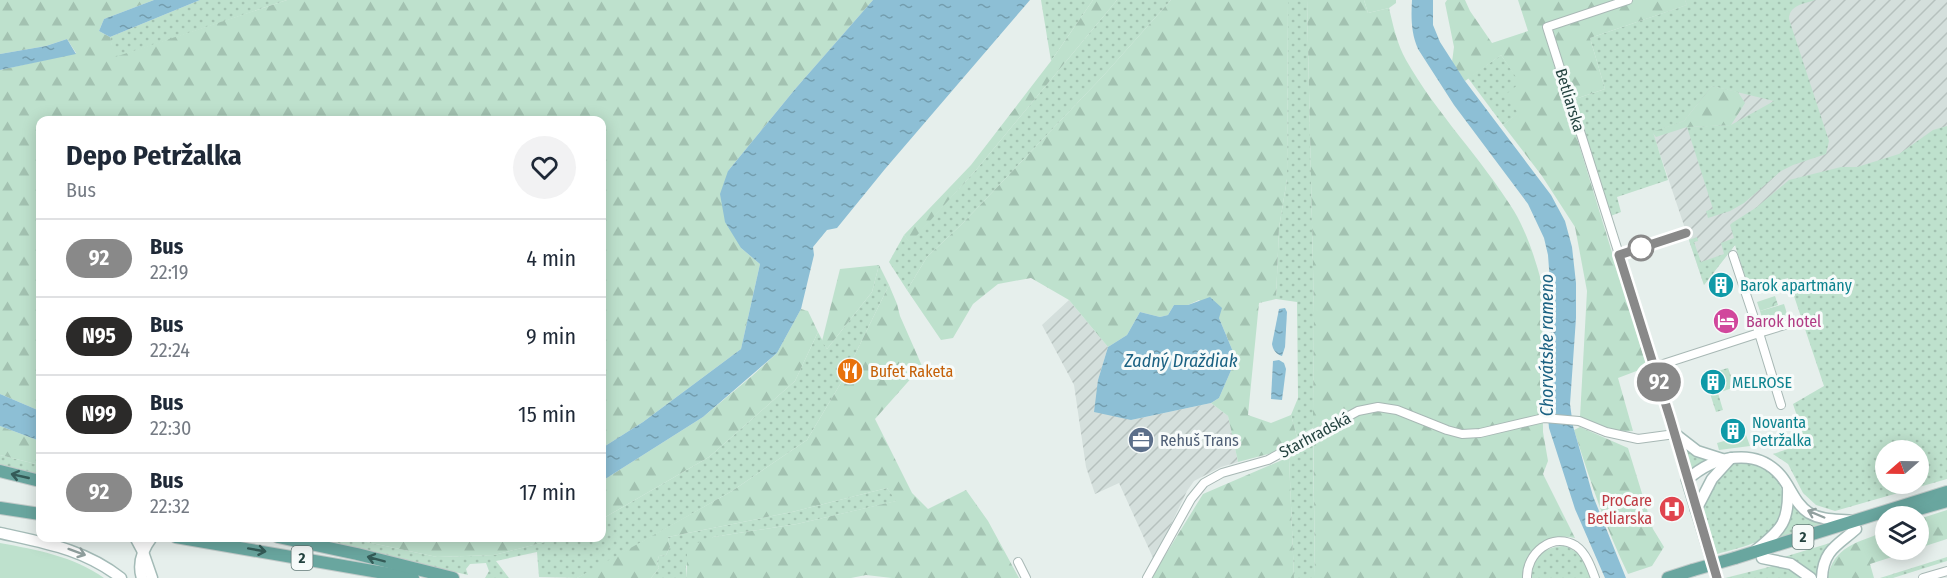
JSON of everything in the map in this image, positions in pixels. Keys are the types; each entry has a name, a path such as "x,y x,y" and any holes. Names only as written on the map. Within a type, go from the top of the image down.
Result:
{"main road":[{"path":"0,471 36,480"},
{"name":"2","path":"1668,578 1695,575 1855,525 1947,492"},
{"path":"1929,507 1947,501"},
{"path":"0,508 36,513"},
{"name":"2","path":"1855,525 1875,522"},
{"name":"2","path":"205,542 405,577"},
{"name":"2","path":"302,542 453,578"}],"street":[{"name":"Betliarska","path":"1628,0 1547,27 1675,434 1717,578"},
{"path":"1619,255 1686,233"},
{"path":"1733,255 1781,405"},
{"path":"1654,367 1801,320"},
{"name":"Starhradská","path":"1147,578 1191,499 1204,483 1222,473 1268,460 1358,411 1378,407 1397,410 1462,434 1480,433 1544,418 1579,421 1626,438 1649,438 1675,434"},
{"path":"1675,434 1697,451 1727,459"},
{"path":"1687,480 1700,469 1727,459 1747,457 1765,462 1776,470 1795,499 1811,513 1855,525"},
{"path":"1696,510 1727,459"},
{"path":"1687,480 1711,482"},
{"path":"1788,488 1784,525 1757,555 1791,564 1811,578"},
{"path":"1822,578 1830,551 1855,525"},
{"path":"0,533 36,542"},
{"path":"37,542 78,552 121,578"},
{"path":"138,542 152,578"},
{"path":"142,578 140,565 143,552 149,542"},
{"path":"1527,578 1528,564 1535,553 1547,545 1561,542 1578,548 1587,559 1595,578"},
{"path":"1018,562 1026,578"},
{"path":"1923,578 1947,571"}],"shaded area":[{"path":"1685,0 1947,0 1947,141 1772,197 1704,285 1618,29 1686,5"},
{"path":"1069,300 1108,347 1098,380 1131,420 1211,403 1228,416 1238,462 1221,467 1194,481 1154,560 1119,483 1095,494 1086,467 1074,385 1042,325"}],"green space":[{"path":"0,0 154,0 104,19 99,31 110,37 115,57 287,0 873,0 796,88 728,171 741,248 760,264 741,349 643,422 606,445 606,116 36,116 36,409 0,394 0,70 76,53 67,39 46,46 0,54"},
{"path":"200,0 287,0 114,58 110,37"},
{"path":"1041,0 1093,0 1051,61"},
{"path":"1093,0 1117,0 976,170 910,243 904,235 971,165 1051,61"},
{"path":"1117,0 1171,0 1104,75 963,223 927,257 907,290 889,262 904,235 910,242 976,170"},
{"path":"1171,0 1288,0 1287,179 1279,228 1276,299 1259,303 1248,415 1271,423 1291,415 1297,437 1272,453 1238,462 1228,416 1211,403 1219,398 1236,359 1219,318 1199,300 1188,305 1174,305 1168,315 1160,317 1140,312 1127,335 1108,347 1069,300 1031,278 998,284 973,304 953,338 941,340 907,290 927,257 963,223 1104,75"},
{"path":"1288,0 1307,0 1314,313 1313,428 1297,437 1291,415 1298,398 1297,302 1276,299 1279,228 1287,179"},
{"path":"1307,0 1364,0 1368,13 1389,8 1406,60 1431,99 1514,211 1530,246 1542,284 1543,432 1548,461 1543,474 1575,538 1555,538 1538,545 1527,559 1523,578 1315,578 1314,313"},
{"path":"1364,0 1396,0 1396,3 1389,8 1368,13"},
{"path":"1447,0 1465,0 1492,43 1528,31 1518,0 1685,0 1687,5 1590,38 1605,89 1566,102 1647,367 1618,378 1633,431 1618,432 1580,417 1587,291 1575,227 1542,176 1503,125 1518,113 1505,95 1520,83 1501,55 1465,81 1452,62 1454,47 1445,3"},
{"path":"1685,0 1815,0 1794,8 1789,19 1829,141 1826,154 1781,171 1744,203 1730,211 1708,218 1706,211 1713,209 1687,127 1731,125 1774,101 1712,86 1684,121 1653,132 1668,180 1617,197 1621,212 1603,219 1566,102 1605,89 1590,38 1687,5"},
{"path":"1501,55 1521,83 1519,113 1503,125 1468,78"},
{"path":"1712,86 1738,92 1745,103 1731,125 1687,127 1656,137 1652,132 1684,121"},
{"path":"1947,126 1947,479 1929,484 1929,440 1875,440 1875,494 1894,494 1835,511 1816,505 1803,493 1788,464 1773,454 1806,443 1793,404 1824,386 1788,278 1749,290 1735,245 1704,285 1689,240 1697,237 1698,241 1694,242 1701,262 1724,254 1721,243 1734,238 1730,225 1757,207 1789,180 1841,167 1857,167 1899,154 1933,130"},
{"path":"879,265 889,285 842,381 807,440 732,491 577,578 539,577 537,552 496,561 509,578 485,578 489,571 486,563 470,564 466,569 468,575 325,542 366,542 437,557 494,555 545,542 606,542 606,517 709,457 795,381 818,332 827,349 872,292"},
{"path":"879,265 872,292 827,349 822,341 840,269"},
{"path":"889,285 922,366 875,419 912,493 928,509 966,490 988,521 1019,578 892,578 866,575 851,578 687,578 687,547 713,537 797,524 896,501 887,488 792,512 668,537 670,547 666,555 659,556 657,562 659,568 651,578 577,578 732,491 807,440 842,381"},
{"path":"1775,296 1778,305 1760,311 1757,302"},
{"path":"1784,304 1788,317 1764,325 1760,311"},
{"path":"801,309 808,311 818,332 795,381 709,457 606,517 606,478 703,417 777,353"},
{"path":"1728,368 1735,387 1718,393 1723,410 1716,412 1704,375"},
{"path":"0,426 36,440 36,464 0,455"},
{"path":"1580,427 1628,448 1653,529 1664,547 1652,566 1628,574 1605,521 1586,467 1574,430"},
{"path":"1746,435 1750,446 1719,450 1717,443"},
{"path":"1313,444 1315,578 1294,578 1289,457"},
{"path":"1685,447 1713,460 1692,472"},
{"path":"0,455 36,464 36,476 0,467"},
{"path":"1289,457 1294,578 1151,578 1203,494"},
{"path":"1751,461 1770,471 1778,481 1783,500 1779,519 1774,528 1758,541 1717,554 1702,504 1726,466"},
{"path":"887,488 897,501 797,524 713,537 686,566 687,578 651,578 659,568 657,562 659,556 666,555 670,547 668,537 792,512"},
{"path":"1792,502 1824,523 1778,538 1790,520"},
{"path":"1947,510 1947,539 1929,545 1929,516"},
{"path":"1875,536 1875,560 1883,560 1870,564 1874,578 1828,578 1835,559 1841,552 1857,542"},
{"path":"366,542 545,542 494,555 437,557"},
{"path":"0,543 67,559 104,578 0,578"},
{"path":"1830,543 1820,561 1816,578 1802,565 1784,557"},
{"path":"1564,546 1578,554 1592,578 1531,578 1533,564 1540,554 1550,548"},
{"path":"1947,557 1947,561 1893,578 1880,578"},
{"path":"1773,566 1790,567 1805,578 1725,578"}],"water":[{"path":"154,0 200,0 110,37 99,31 104,19"},
{"path":"873,0 1030,0 837,228 827,230 813,247 814,255 801,309 777,353 703,417 606,478 606,445 643,422 741,349 760,264 741,248 725,222 720,194 728,171 796,88"},
{"name":"Chorvátske rameno","path":"1412,0 1433,0 1433,25 1440,42 1465,81 1551,195 1565,221 1572,247 1576,283 1570,404 1573,426 1593,496 1626,578 1605,578 1575,509 1549,428 1547,407 1552,310 1548,255 1544,238 1528,204 1454,105 1418,49 1412,25"},
{"path":"67,39 76,54 0,70 0,54 46,46"},
{"name":"Zadný Draždiak","path":"1210,297 1222,308 1219,318 1236,359 1219,398 1211,403 1131,420 1094,412 1098,380 1108,347 1127,335 1140,312 1160,317 1168,315 1174,305 1188,305"},
{"path":"1285,308 1287,312 1285,347 1282,356 1275,352 1272,344 1279,309"},
{"path":"1279,360 1284,363 1286,369 1282,400 1271,399 1273,361"},
{"path":"0,394 36,409 36,440 0,426"}],"bus line":[{"name":"92","path":"1686,233 1619,255 1717,578"}],"place":[{"name":"Barok apartmány","path":"1721,285"},
{"name":"Barok hotel","path":"1726,321"},
{"name":"Bufet Raketa","path":"850,371"},
{"name":"MELROSE","path":"1713,382"},
{"name":"Novanta Petržalka","path":"1733,431"},
{"name":"Rehuš Trans","path":"1141,440"},
{"name":"ProCare Betliarska","path":"1672,509"}]}
